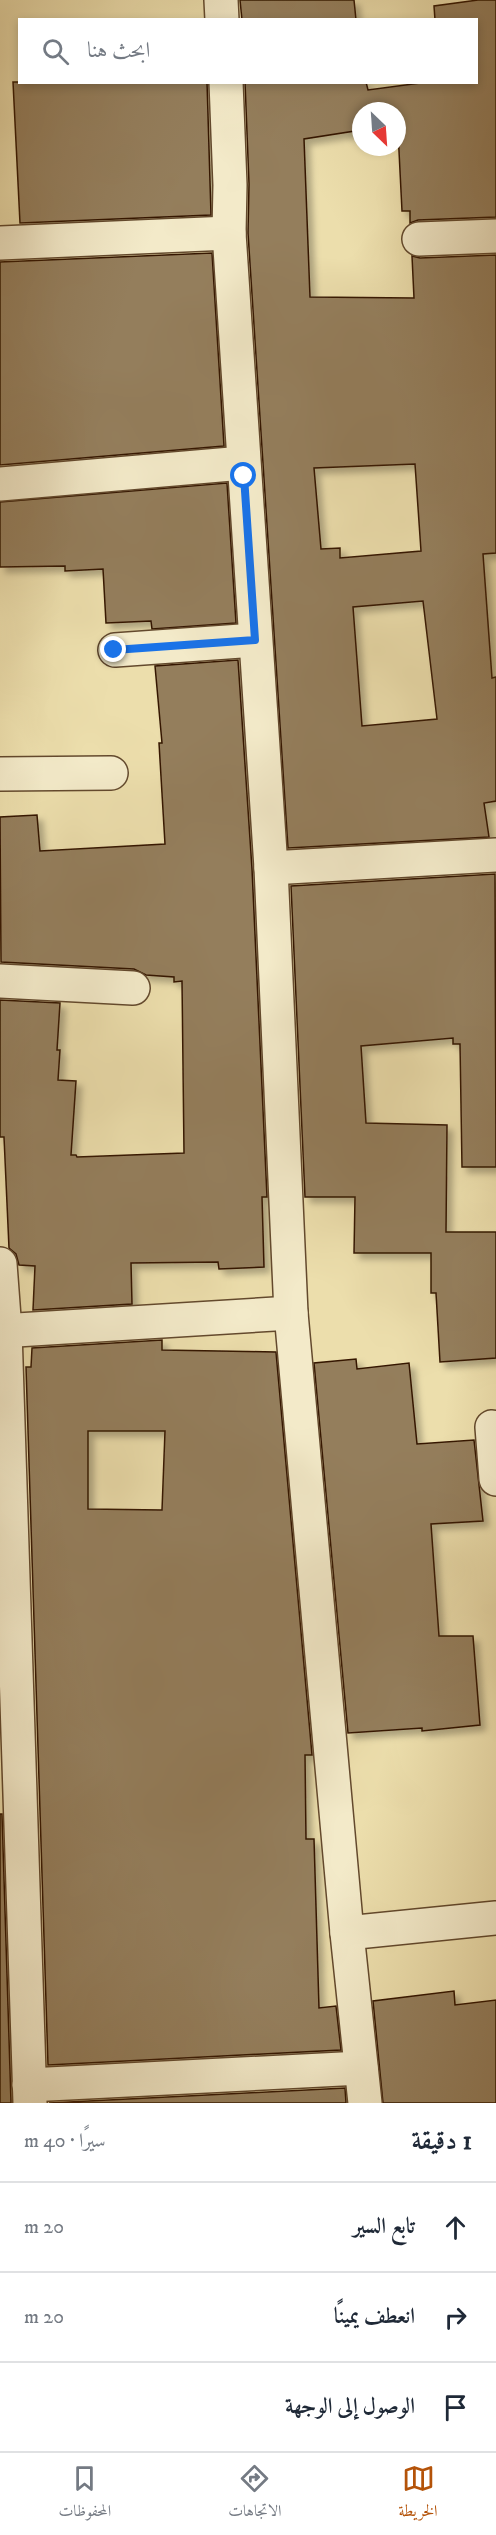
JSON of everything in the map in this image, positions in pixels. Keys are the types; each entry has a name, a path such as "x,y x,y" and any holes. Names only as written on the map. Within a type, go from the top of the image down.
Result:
{"street":[{"path":"221,0 222,18"},
{"path":"226,84 230,185 229,233 271,868 291,1313 347,1933 365,2103"},
{"path":"0,243 229,233"},
{"path":"418,239 496,236"},
{"path":"0,484 243,463"},
{"path":"114,650 255,640"},
{"path":"0,774 111,773"},
{"path":"271,868 496,855"},
{"path":"0,981 133,988"},
{"path":"0,1264 30,2094 361,2068"},
{"path":"2,1331 291,1313"},
{"path":"492,1427 496,1479"},
{"path":"347,1933 496,1918"}],"building":[{"path":"240,0 354,0 356,18 242,18"},
{"path":"496,0 496,217 418,220 410,223 410,211 402,211 399,156 406,156 406,102 352,102 352,131 304,139 310,297 414,298 412,256 420,258 496,255 496,553 483,554 492,678 496,677 496,801 484,803 489,837 288,848 248,233 249,184 245,84 366,84 368,90 413,84 478,84 478,18 435,18 434,6","holes":["415,464 421,551 340,558 340,548 321,549 314,468","423,601 437,719 362,726 353,607"]},
{"path":"13,82 18,82 18,84 207,84 211,215 20,223"},
{"path":"212,253 224,446 0,465 0,262"},
{"path":"227,483 236,623 152,629 151,621 106,623 103,569 65,571 65,566 0,567 0,502"},
{"path":"238,660 252,869 267,1197 262,1197 264,1267 219,1269 218,1262 131,1263 132,1304 33,1310 35,1266 19,1265 16,1254 9,1248 4,1137 0,1137 0,1000 60,1003 58,1080 76,1081 71,1155 77,1157 184,1153 182,981 174,982 174,977 146,975 134,969 1,962 0,817 37,815 40,851 165,844 159,743 162,743 155,666"},
{"path":"495,874 496,1167 462,1167 460,1044 453,1044 453,1038 361,1046 366,1123 447,1125 446,1232 496,1232 496,1358 440,1362 436,1293 431,1293 431,1253 354,1253 355,1197 305,1197 291,886"},
{"path":"162,1340 162,1350 276,1352 312,1755 305,1755 306,1839 314,1839 319,2008 336,2006 341,2050 48,2065 26,1367 31,1367 32,1348","holes":["88,1431 165,1431 162,1510 88,1509"]},
{"path":"356,1359 357,1369 409,1363 417,1444 474,1440 483,1521 431,1524 439,1636 473,1636 480,1725 422,1731 422,1728 348,1733 314,1363"},
{"path":"0,1814 2,1814 11,2103 0,2103"},
{"path":"454,1991 455,2005 496,2000 496,2103 383,2103 373,2001"},
{"path":"345,2088 346,2103 49,2103"}],"route":[{"path":"114,650 255,640 244,476"}]}
